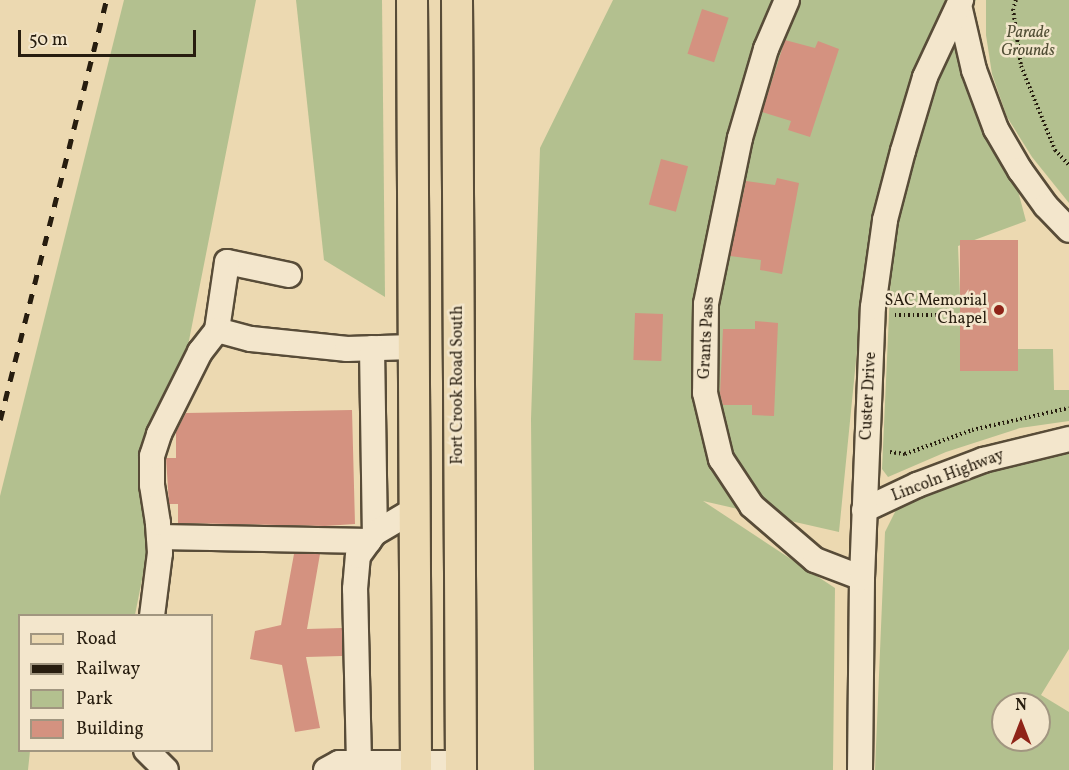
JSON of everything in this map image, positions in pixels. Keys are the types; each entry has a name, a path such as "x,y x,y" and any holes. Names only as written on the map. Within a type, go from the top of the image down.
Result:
{"main road":[{"path":"412,0 416,766"},
{"name":"Fort Crook Road South","path":"457,0 461,766"}],"street":[{"name":"Grants Pass","path":"787,0 766,49 740,138 706,303 705,393 721,459 752,506 815,561 862,578"},
{"path":"960,3 974,70 996,129 1033,188 1069,230"},
{"name":"Custer Drive","path":"860,770 866,454 873,314 885,220 925,77 960,3"},
{"path":"152,614 160,553 152,485 152,456 159,434 200,352 217,330 227,262 289,275"},
{"path":"217,330 251,339 347,349 413,347"},
{"path":"372,348 372,537"},
{"name":"Lincoln Highway","path":"864,510 917,485 983,460 1069,439"},
{"path":"359,763 355,590 358,556 372,537 414,510"},
{"path":"159,537 372,537"},
{"path":"148,752 166,770"},
{"path":"326,770 339,763 461,766"}],"path":[{"path":"1016,0 1013,9 1021,66 1054,150 1069,165"},
{"path":"873,314 946,315"},
{"path":"866,454 887,451 905,454 972,430 1069,408"}],"green space":[{"path":"124,0 256,0 135,614 18,614 18,752 30,752 28,770 0,770 0,496"},
{"path":"296,0 382,0 385,297 324,260"},
{"path":"613,0 976,0 971,13 1026,221 958,246 963,371 1018,371 1018,349 1053,349 1054,390 1069,390 1069,421 1020,428 946,452 888,477 882,469 891,270 864,280 839,532 703,501 835,588 833,770 534,770 531,419 540,148"},
{"name":"Parade Grounds","path":"986,0 1069,0 1069,203 1032,157 1007,117 992,74 986,35"},
{"path":"1069,452 1069,649 1043,692 991,692 991,752 1051,752 1051,701 1069,712 1069,770 875,770 885,532 896,510 942,488 1046,455"}],"building":[{"path":"702,9 729,18 714,62 687,54"},
{"path":"785,40 815,48 818,41 839,49 810,137 788,130 791,121 762,112"},
{"path":"661,159 688,166 676,212 649,204"},
{"path":"777,178 799,183 782,274 760,270 761,260 730,256 746,181 775,185"},
{"name":"SAC Memorial Chapel","path":"960,240 1018,240 1018,371 960,371"},
{"path":"635,313 663,314 661,361 633,360"},
{"path":"755,321 778,323 774,416 752,415 752,405 723,405 720,394 723,329 755,329"},
{"path":"352,410 355,524 325,526 178,523 178,504 169,504 166,458 176,458 176,432 186,413"},
{"path":"294,554 320,554 307,629 342,628 342,656 306,657 320,728 295,732 282,665 250,659 255,631 281,625"}],"railway":[{"path":"0,420 106,0"}],"place":[{"name":"SAC Memorial Chapel","path":"999,310"}]}
